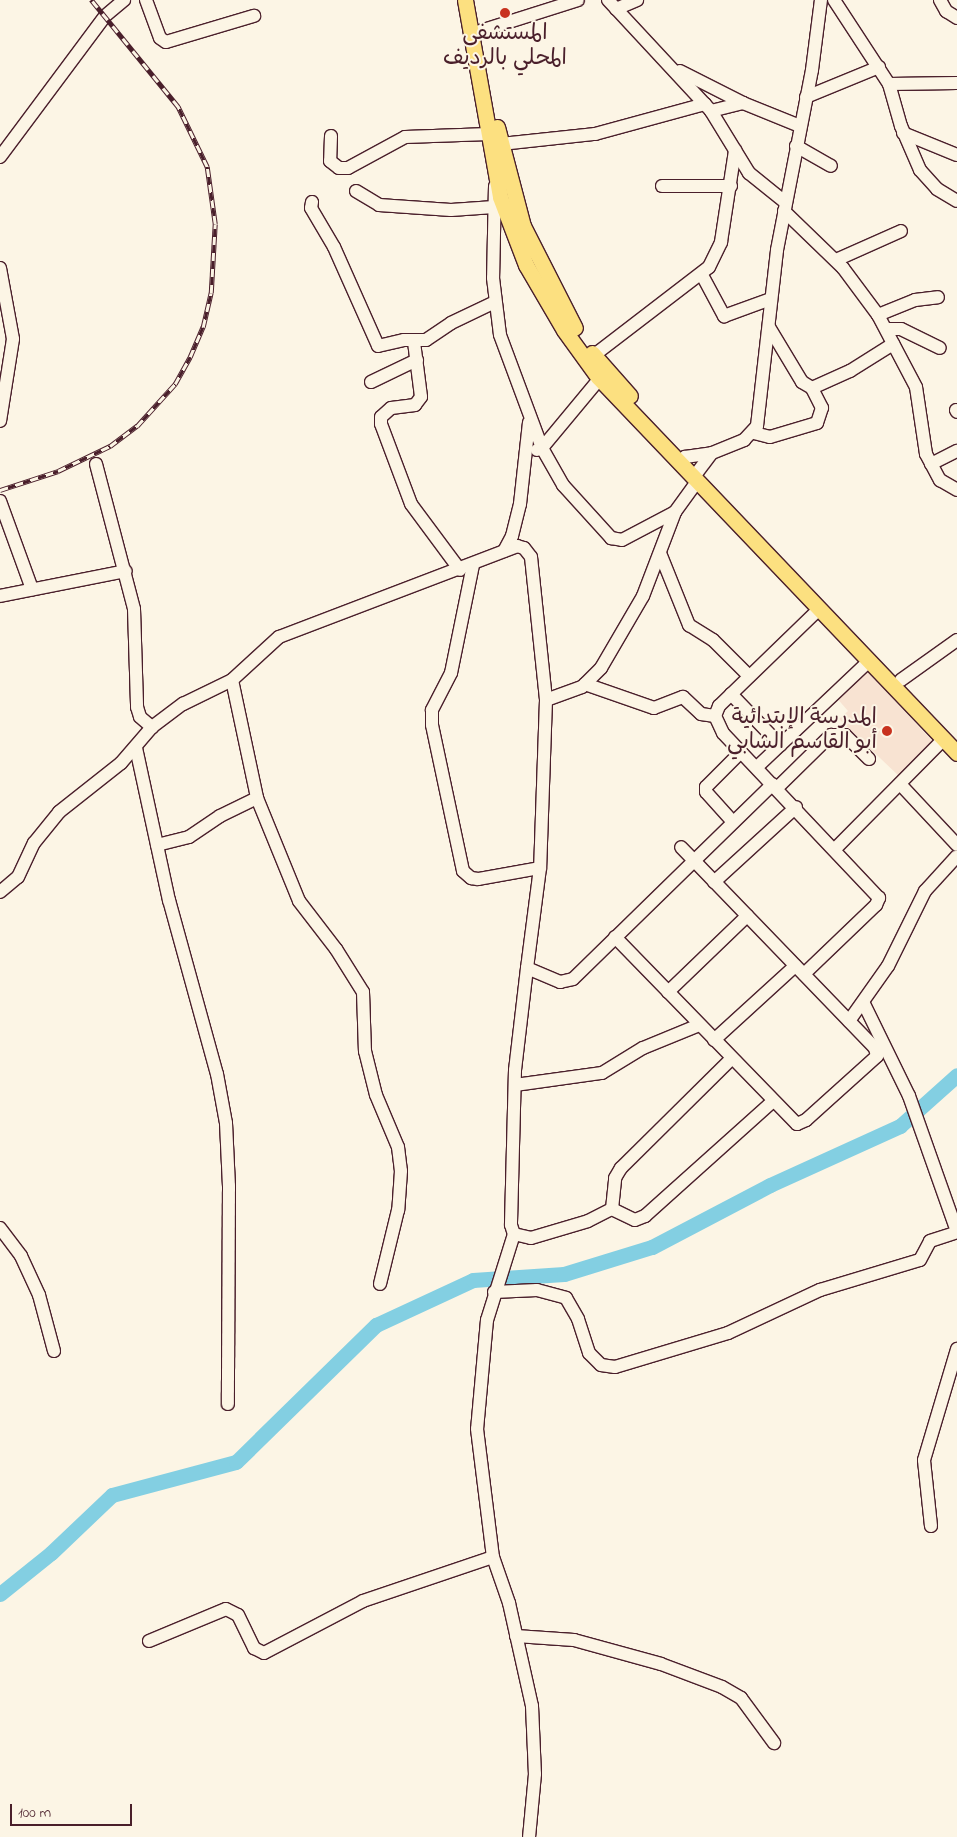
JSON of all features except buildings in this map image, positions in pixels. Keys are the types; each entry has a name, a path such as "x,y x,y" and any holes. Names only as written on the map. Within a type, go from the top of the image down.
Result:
{"main road":[{"path":"465,0 476,33 501,144 523,226 538,260 572,324 593,356 602,374"},
{"path":"475,0 476,33 495,174 511,229 526,265 564,330 602,374 819,609 869,661 950,739"},
{"path":"697,477 901,680 950,739 957,753"}],"street":[{"path":"0,166 2,154 105,16 124,0"},
{"path":"146,0 160,38 166,42 254,16"},
{"path":"476,33 578,0"},
{"path":"612,4 637,0"},
{"path":"682,460 712,453 744,440 754,432 760,416 771,298 784,206 806,96 821,0"},
{"path":"834,0 889,84 903,133 928,180 957,201"},
{"path":"940,0 946,11 957,18"},
{"path":"612,4 674,67 708,107 757,181 836,260 878,315 918,394 923,439 931,464 940,480 957,490"},
{"path":"674,67 743,103 800,126"},
{"path":"806,96 879,67"},
{"path":"889,84 957,83"},
{"path":"501,144 595,134 708,107 743,103"},
{"path":"903,133 957,155"},
{"path":"330,136 330,161 339,168 348,168 405,136 489,134"},
{"path":"796,146 832,166"},
{"path":"593,356 702,275 718,251 731,186 735,150"},
{"path":"495,174 495,302 500,335 529,420 542,448 563,485 611,538 622,540 675,512"},
{"path":"662,186 731,186"},
{"path":"356,192 379,205 451,210 494,207"},
{"path":"312,202 312,208 334,247 376,344 381,347 404,340 414,342 426,340 451,323 495,302"},
{"path":"836,260 901,231"},
{"path":"0,268 13,338 0,421"},
{"path":"702,275 720,311 726,316 771,298"},
{"path":"878,315 915,300 938,297"},
{"path":"754,432 770,438 817,423 822,408 812,388 802,382 769,327"},
{"path":"886,329 900,329 940,348"},
{"path":"414,342 421,388 419,401 409,406 391,408 381,417 381,424 411,504 460,570"},
{"path":"812,388 850,371 893,344"},
{"path":"371,382 417,360"},
{"path":"525,456 542,448 602,374"},
{"path":"504,551 520,504 529,420"},
{"path":"931,464 957,450"},
{"path":"546,700 571,693 585,684 601,668 627,627 660,553 675,512 712,453"},
{"path":"96,464 126,571 137,623 137,707 140,717 152,727"},
{"path":"0,501 32,589"},
{"path":"0,892 18,877 34,843 59,812 136,748 152,727 183,704 232,680 279,638 473,565 504,551 524,548 531,557 546,700 540,868 515,1085 511,1225 514,1234 494,1292 479,1382 477,1429 493,1557 516,1636 532,1706 535,1774 529,1837"},
{"path":"660,553 689,625 713,640 750,676"},
{"path":"473,565 451,673 432,710 432,725 463,871 471,878 478,878 540,868"},
{"path":"0,596 126,571"},
{"path":"714,1040 799,970 878,901 878,894 717,726 715,716 719,706 819,609"},
{"path":"901,680 957,640"},
{"path":"757,768 869,661"},
{"path":"232,680 257,798 303,910 325,933 363,992 365,1051 376,1095 398,1147 401,1172 398,1210 380,1284"},
{"path":"585,684 654,708 683,697 701,714 715,716"},
{"path":"731,694 780,746"},
{"path":"528,968 552,980 567,981 580,973 733,822 831,735 845,735 869,760"},
{"path":"836,849 900,784 950,739"},
{"path":"136,748 157,845 217,1074 226,1123 229,1186 228,1404"},
{"path":"733,822 706,792 706,788 741,752"},
{"path":"900,784 957,845"},
{"path":"157,845 189,837 220,816 257,798"},
{"path":"714,882 796,807"},
{"path":"615,937 794,1122 801,1124 875,1058 877,1050 681,847"},
{"path":"850,1021 864,1004 888,966 925,890 957,856"},
{"path":"668,992 747,916"},
{"path":"494,1292 537,1290 566,1298 578,1319 589,1353 601,1365 614,1367 728,1333 820,1290 920,1260 930,1241 957,1230 909,1096 864,1004"},
{"path":"515,1085 602,1073 642,1048 699,1025"},
{"path":"612,1209 615,1178 621,1168 731,1059"},
{"path":"612,1209 635,1220 645,1216 773,1101"},
{"path":"514,1234 531,1238 588,1221 612,1209"},
{"path":"0,1228 21,1256 39,1295 54,1351"},
{"path":"931,1526 924,1460 957,1349"},
{"path":"149,1640 226,1609 238,1616 254,1648 264,1652 363,1601 493,1557"},
{"path":"516,1636 574,1640 661,1664 722,1687 741,1698 774,1743"}],"shaded area":[{"name":"المدرسة الإبتدائية أبو القاسم الشابي","path":"864,668 934,743 901,778 839,719 848,711 835,696"}],"waterway":[{"path":"0,1594 51,1553 112,1495 236,1462 376,1325 473,1280 564,1274 652,1247 770,1185 900,1126 957,1075"}],"railway":[{"path":"0,490 58,471 110,446 137,426 175,384 190,357 203,327 211,293 215,224 207,167 178,107 91,0"}],"place":[{"name":"المستشفى المحلي بالرديف","path":"505,13"},
{"name":"المدرسة الإبتدائية أبو القاسم الشابي","path":"887,731"}]}
